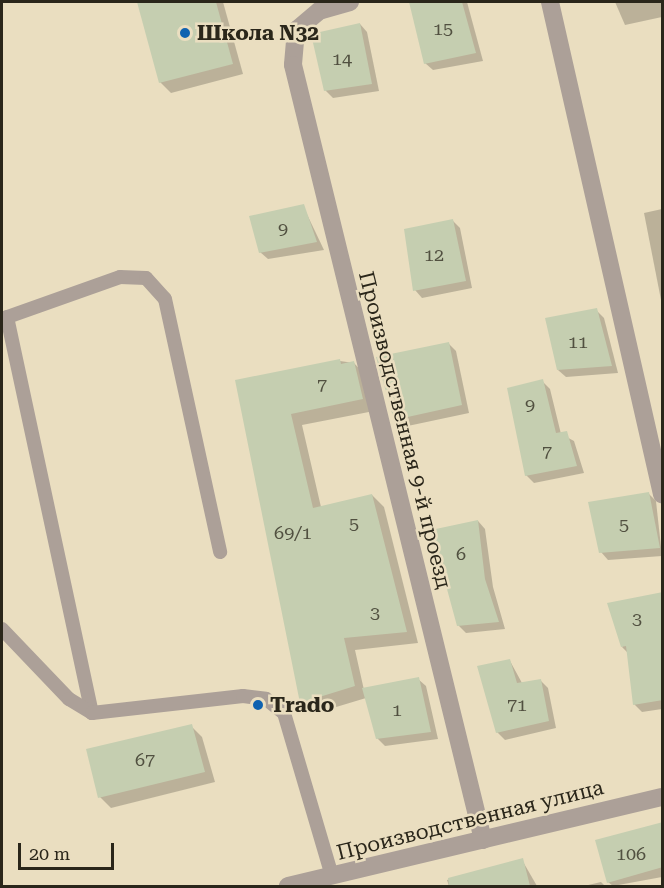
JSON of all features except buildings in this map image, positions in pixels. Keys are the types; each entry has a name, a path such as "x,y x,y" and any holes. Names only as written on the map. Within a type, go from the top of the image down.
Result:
{"street":[{"name":"Производственная 9-й проезд","path":"350,2 320,11 296,30 293,65 483,840"},
{"path":"550,2 663,494"},
{"name":"Производственная улица","path":"288,886 663,797"}],"lane":[{"path":"92,713 4,318 120,277 146,278 165,299 220,552"},
{"path":"2,628 69,699 92,713 243,696 266,699 284,713 332,876"}],"place":[{"name":"Школа N32","path":"185,33"},
{"name":"Trado","path":"258,705"}]}
